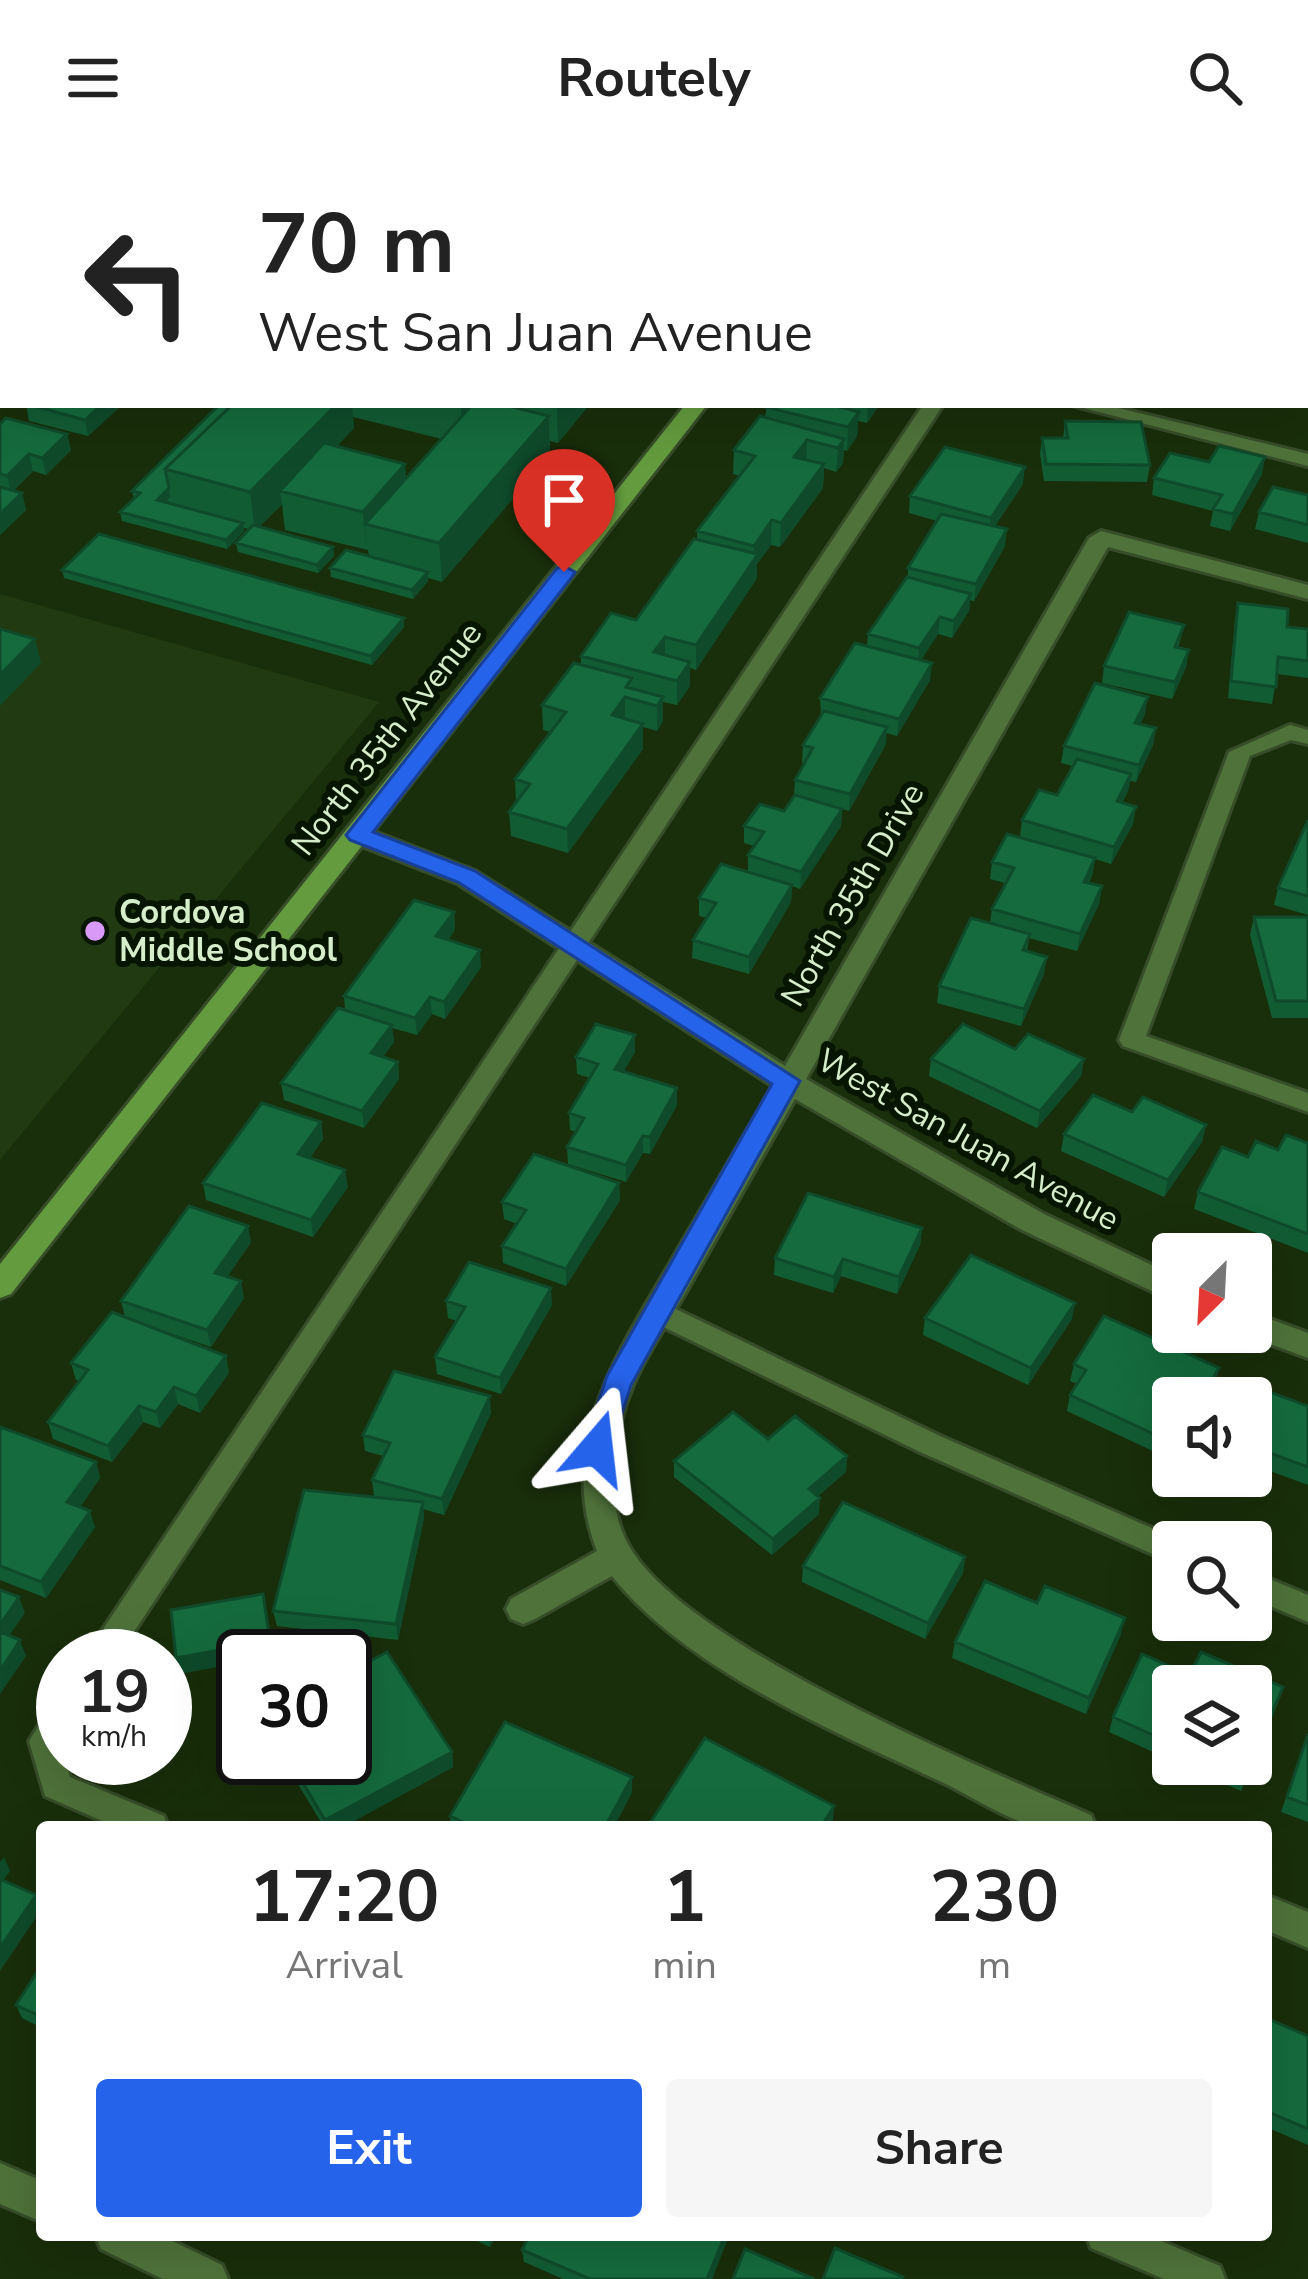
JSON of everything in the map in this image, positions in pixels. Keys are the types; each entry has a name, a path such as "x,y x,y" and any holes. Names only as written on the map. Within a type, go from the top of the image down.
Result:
{"main road":[{"name":"North 35th Avenue","path":"0,1286 694,408"}],"street":[{"name":"North 35th Drive","path":"616,1556 601,1512 597,1448 617,1384 1101,538 1308,592"},
{"name":"West San Juan Avenue","path":"358,835 466,877 787,1081 1033,1222 1152,1279"},
{"path":"1272,1332 1308,1346"},
{"path":"523,1609 616,1556 650,1598 701,1636 914,1754 1065,1821"},
{"path":"1272,1915 1308,1930"},
{"path":"0,2183 36,2199"},
{"path":"128,2241 208,2279"}],"lane":[{"path":"119,1629 931,408"},
{"path":"1094,408 1308,460"},
{"path":"1308,736 1290,732 1240,752 1132,1040 1308,1103"},
{"path":"657,1312 930,1444 1152,1541"},
{"path":"1272,1593 1308,1609"},
{"path":"56,1785 138,1821"},
{"path":"1118,2241 1207,2279"}],"shaded area":[{"name":"Cordova Middle School","path":"0,594 379,702 0,1160"}],"building":[{"path":"41,408 98,408 85,420"},
{"path":"216,408 229,408 165,469 169,488 157,500 243,523 226,540 120,512 140,493 132,491"},
{"path":"229,408 333,408 250,492 165,469"},
{"path":"469,408 516,408 549,416 439,543 365,524"},
{"path":"769,408 859,412 848,427"},
{"path":"760,416 844,439 838,448 807,440 794,457 824,464 781,523 772,520 754,546 697,531 755,456 734,450"},
{"path":"6,418 67,434 42,458 29,454 7,476 0,474 0,424"},
{"path":"1065,421 1141,422 1150,465 1046,464 1042,438 1068,438"},
{"path":"324,443 405,464 363,512 280,491"},
{"path":"1219,446 1265,457 1233,514 1213,509 1222,495 1154,478 1170,453 1209,462"},
{"path":"945,447 1025,467 991,518 910,496"},
{"path":"0,487 22,493 0,514"},
{"path":"1273,487 1308,495 1308,525 1259,512"},
{"path":"941,514 1007,529 976,584 908,568"},
{"path":"253,525 333,547 317,565 236,543"},
{"path":"99,534 404,618 371,656 62,570"},
{"path":"694,539 758,554 696,645 665,637 654,652 690,662 677,681 581,656 611,613 636,620"},
{"path":"346,550 428,572 412,590 330,568"},
{"path":"907,577 971,594 954,621 940,617 919,648 868,634"},
{"path":"1238,603 1288,609 1287,627 1308,629 1308,661 1278,657 1276,687 1231,681"},
{"path":"1129,612 1184,625 1175,647 1189,650 1175,682 1104,666"},
{"path":"0,629 35,639 0,675"},
{"path":"855,643 932,663 899,719 820,698"},
{"path":"574,663 632,678 626,687 663,697 657,706 625,697 612,715 643,724 567,829 509,812 530,784 515,779 566,712 542,705"},
{"path":"1095,683 1148,697 1135,723 1156,728 1139,765 1064,746"},
{"path":"824,711 887,727 850,794 795,780 813,748 803,745"},
{"path":"1077,759 1131,774 1117,801 1136,807 1114,847 1022,820 1039,790 1057,795"},
{"path":"795,795 842,809 801,872 748,855 764,832 744,826 760,804 784,811"},
{"path":"1308,820 1308,896 1278,888"},
{"path":"1007,834 1095,858 1084,882 1102,886 1080,934 992,909 1014,868 992,862"},
{"path":"721,864 792,885 749,957 693,940 716,903 699,898"},
{"path":"414,900 454,912 436,936 480,950 444,1002 430,997 415,1018 344,996"},
{"path":"1254,917 1308,917 1308,1001 1276,1001"},
{"path":"971,918 1030,934 1023,950 1047,957 1024,1009 939,986"},
{"path":"338,1008 392,1025 371,1053 398,1062 362,1111 281,1083"},
{"path":"596,1024 635,1035 615,1069 677,1088 650,1137 643,1136 626,1165 567,1147 584,1118 569,1113 598,1064 576,1057"},
{"path":"963,1024 1015,1049 1028,1034 1084,1059 1040,1111 931,1059"},
{"path":"1093,1095 1132,1112 1143,1097 1206,1125 1168,1180 1064,1134"},
{"path":"262,1103 321,1122 298,1154 345,1170 311,1220 203,1183"},
{"path":"1286,1135 1308,1143 1308,1234 1198,1192 1222,1147 1248,1157 1256,1141 1278,1150"},
{"path":"534,1154 619,1183 566,1269 502,1246 526,1210 502,1202"},
{"path":"808,1193 922,1228 899,1277 843,1259 834,1277 775,1258"},
{"path":"189,1206 248,1226 215,1273 241,1281 207,1330 121,1301"},
{"path":"971,1255 1075,1303 1031,1368 925,1318"},
{"path":"469,1262 551,1288 500,1378 435,1357 465,1307 446,1301"},
{"path":"112,1312 226,1356 196,1396 174,1387 156,1412 139,1406 108,1446 48,1422 88,1370 71,1363"},
{"path":"1104,1316 1152,1338 1152,1353 1186,1353 1219,1368 1214,1377 1152,1377 1152,1433 1070,1395 1086,1370 1074,1364"},
{"path":"394,1371 490,1396 442,1499 372,1480 390,1443 363,1435"},
{"path":"1272,1393 1308,1406 1308,1467 1272,1454"},
{"path":"733,1412 768,1439 795,1416 847,1456 809,1489 820,1498 773,1539 674,1461"},
{"path":"0,1427 96,1462 67,1502 90,1511 41,1582 0,1566"},
{"path":"304,1490 423,1502 396,1624 273,1611"},
{"path":"843,1502 965,1557 928,1623 803,1566"},
{"path":"985,1581 1037,1603 1045,1586 1125,1618 1089,1698 955,1642"},
{"path":"0,1590 19,1597 0,1625"},
{"path":"263,1594 268,1629 216,1629 216,1651 192,1655 192,1629 173,1629 171,1610"},
{"path":"0,1632 20,1640 0,1671"},
{"path":"387,1652 452,1752 325,1820 304,1785 372,1785 372,1660"},
{"path":"1201,1652 1231,1665 1195,1665"},
{"path":"1142,1654 1167,1665 1152,1665 1152,1735 1113,1717"},
{"path":"1272,1682 1283,1687 1272,1713"},
{"path":"505,1722 632,1777 608,1821 461,1821 450,1816"},
{"path":"1308,1734 1308,1805 1287,1797"},
{"path":"705,1738 834,1806 825,1821 651,1821"},
{"path":"0,1879 36,1895 0,1948"},
{"path":"36,1973 36,2014 16,2005"},
{"path":"1272,2021 1308,2036 1308,2129 1272,2114"},
{"path":"526,2241 723,2241 707,2279 590,2279 522,2250"},
{"path":"835,2248 903,2277 823,2279"},
{"path":"745,2249 814,2279 733,2279"}],"place":[{"name":"Cordova Middle School","path":"95,931"}],"route":[{"path":"564,572 358,835 466,877 787,1081 617,1384 597,1448"}]}
